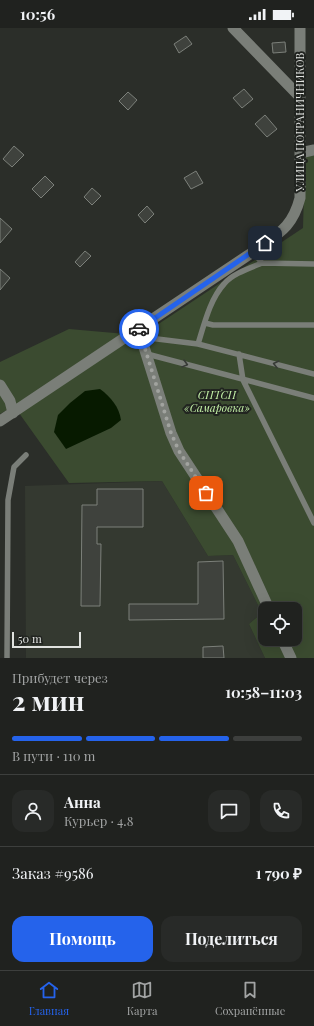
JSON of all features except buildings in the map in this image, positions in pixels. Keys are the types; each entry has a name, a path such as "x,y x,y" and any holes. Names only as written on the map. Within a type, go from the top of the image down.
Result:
{"street":[{"path":"233,28 300,97"},
{"name":"УЛИЦА ПОГРАНИЧНИКОВ","path":"0,422 140,333 289,225 296,212 300,198 300,28"},
{"path":"300,153 314,150"},
{"path":"140,333 171,433 179,451 238,541 266,602"},
{"path":"0,385 10,401 13,413"},
{"path":"285,646 291,658"}],"lane":[{"path":"253,252 262,263"},
{"path":"198,344 216,296 224,283 243,271 262,263 314,264"},
{"path":"205,323 213,325 314,325"},
{"path":"140,333 198,344 314,374"},
{"path":"147,354 314,398"},
{"path":"238,354 243,380 311,510 314,523"},
{"path":"7,658 8,500 14,467 26,455"}],"shaded area":[{"path":"100,389 108,395 114,403 121,420 111,428 66,449 54,432 58,415 85,391"},
{"path":"162,481 208,556 233,555 258,605 258,616 249,624 258,646 265,658 26,658 25,486"}],"green space":[{"name":"СНТСН «Самаровка»","path":"314,155 314,658 265,658 259,646 302,646 302,602 258,602 258,605 233,555 208,556 162,481 69,483 14,406 0,414 0,362 69,329 137,335 148,331 303,228 305,157"},
{"name":"СНТСН «Самаровка»","path":"258,616 258,643 249,624"}],"way so far":[{"path":"139,329 171,433 179,451 206,493"}],"route":[{"path":"139,329 138,328 265,243"}]}
